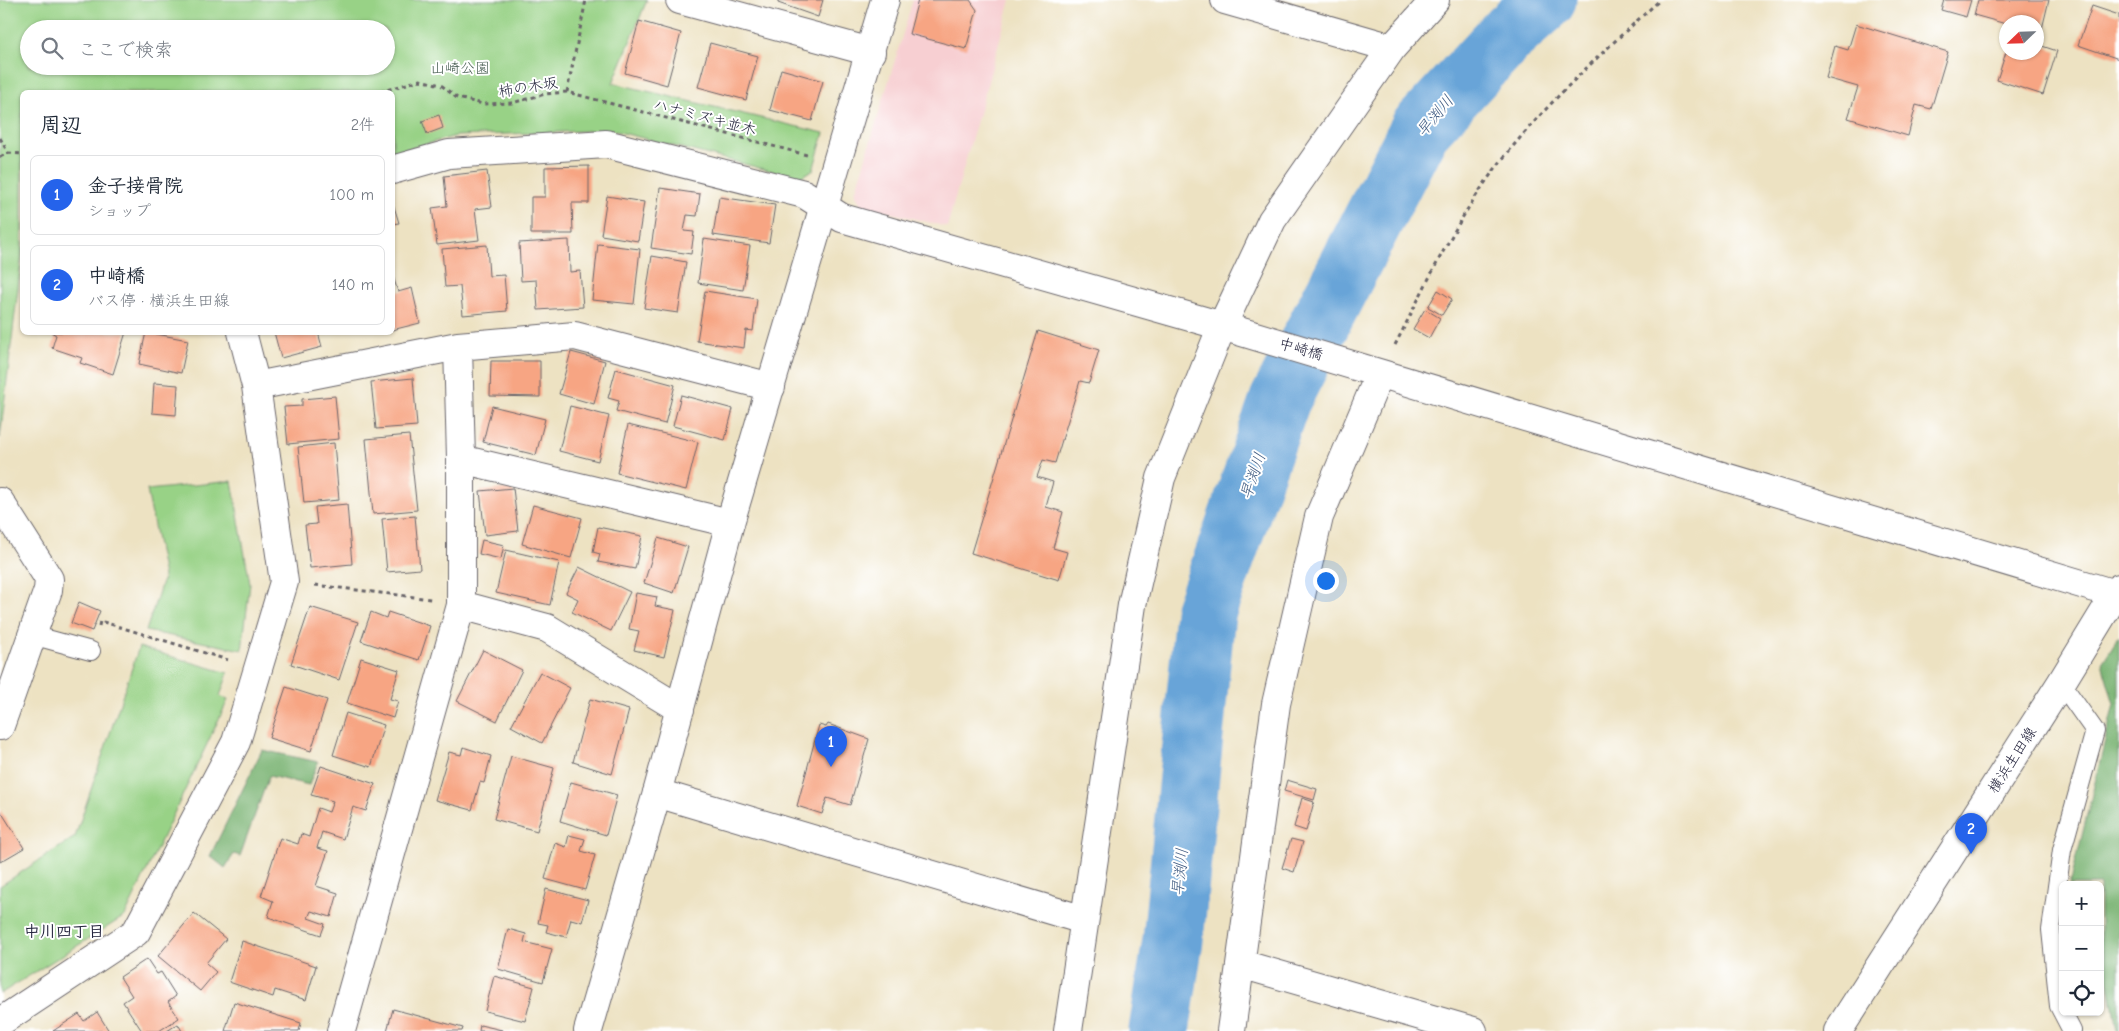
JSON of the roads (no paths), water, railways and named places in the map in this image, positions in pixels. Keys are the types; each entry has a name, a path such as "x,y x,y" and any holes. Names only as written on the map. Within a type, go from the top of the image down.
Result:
{"street":[{"path":"680,0 871,52"},
{"path":"588,1031 680,709 730,523 885,0"},
{"path":"1225,0 1392,48"},
{"path":"1068,1031 1132,605 1161,478 1222,326 1272,220 1392,48 1435,0"},
{"name":"中崎橋","path":"395,169 449,154 606,144 804,194 842,218 1222,326 1378,379 2117,591"},
{"path":"0,1022 136,932 236,742 284,582 256,386 243,335"},
{"path":"256,386 458,346 575,336 771,387"},
{"path":"341,1031 461,605 461,459 458,346"},
{"path":"1231,1031 1276,704 1319,517 1378,379"},
{"path":"461,459 730,523"},
{"path":"0,502 49,579 48,590 0,726"},
{"name":"横浜生田線","path":"1838,1031 2061,683 2117,591"},
{"path":"461,605 547,628 680,709"},
{"path":"656,794 1084,920"},
{"path":"1241,964 1473,1031"}],"lane":[{"path":"32,635 91,651"},
{"path":"2061,683 2095,731 2062,850 2051,930 2060,1006 2072,1031"}],"waterway":[{"name":"早渕川","path":"1159,1031 1173,940 1205,613 1280,400 1420,129 1505,37 1546,0"}],"place":[{"name":"金子接骨院","path":"831,767"},
{"name":"中崎橋","path":"1971,854"}],"district":[{"name":"中川四丁目","path":"64,932"}],"park label":[{"name":"山崎公園","path":"460,68"}]}
